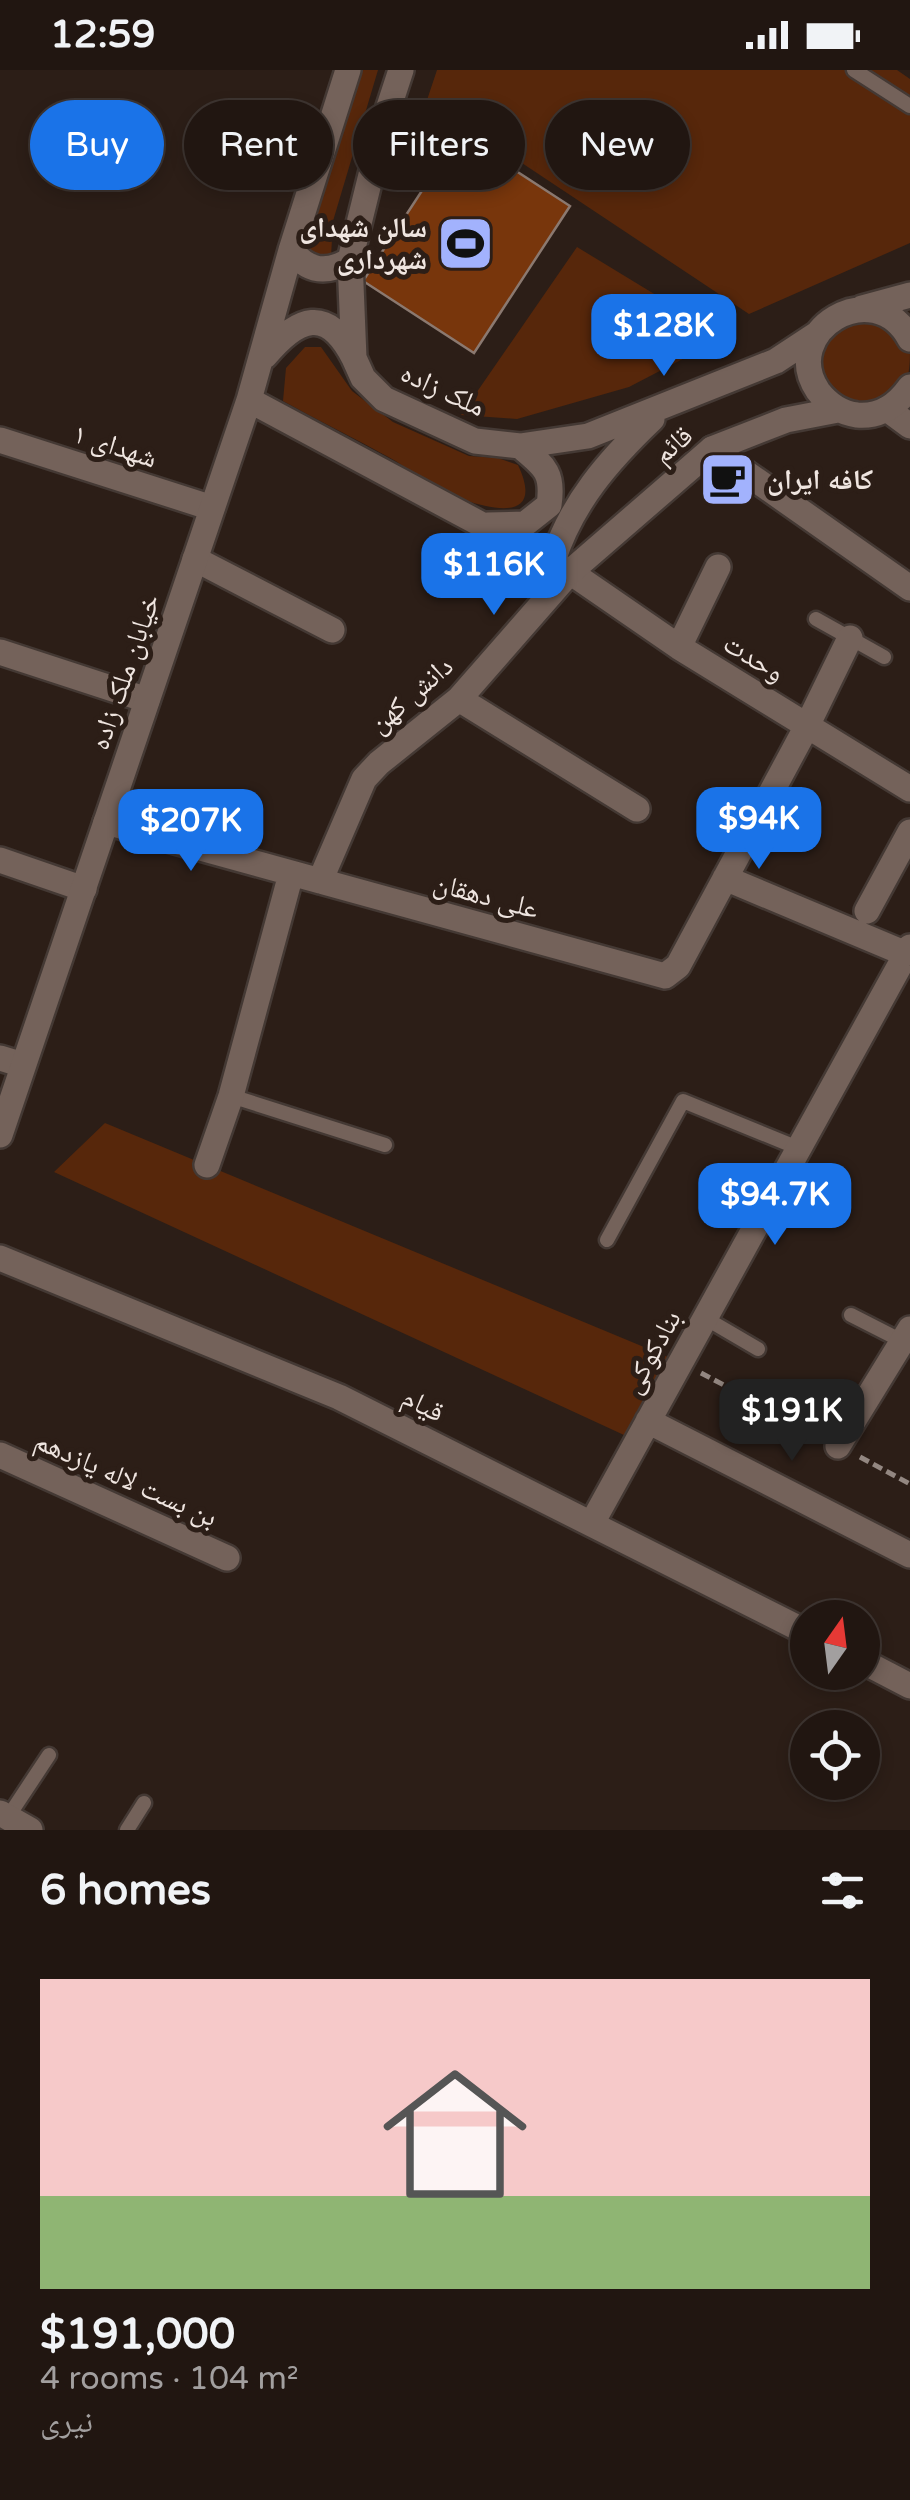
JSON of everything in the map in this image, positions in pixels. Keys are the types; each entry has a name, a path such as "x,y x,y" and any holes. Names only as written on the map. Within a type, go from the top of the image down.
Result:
{"street":[{"path":"249,400 348,70"},
{"path":"354,358 350,260 401,70"},
{"path":"291,250 300,263 312,268 332,270 350,260"},
{"path":"862,308 910,295"},
{"path":"862,308 896,320 910,339"},
{"name":"قائم","path":"520,446 588,436 663,409 776,361 817,334 829,321 862,308"},
{"name":"ملک زاده","path":"261,361 285,333 306,323 324,324 337,330 363,378 384,399 474,441 520,446"},
{"path":"817,334 810,350 809,368 814,385 838,410"},
{"path":"910,387 888,410 910,426"},
{"name":"خیابان ملک زاده","path":"0,1134 12,1062 84,889 249,400"},
{"name":"وحدت","path":"249,400 562,566 679,647 910,790"},
{"path":"562,566 571,514 621,448 663,409"},
{"name":"قائم","path":"562,566 712,449 786,420 838,410 871,415 888,410"},
{"name":"شهدای ۱","path":"0,440 212,508"},
{"path":"484,525 525,524 549,505 552,484 544,466 520,446"},
{"path":"712,449 910,588"},
{"path":"195,559 332,630"},
{"name":"دانش کهن","path":"320,881 364,779 458,700 562,566"},
{"path":"679,647 718,567"},
{"path":"850,638 725,878 909,952"},
{"path":"0,652 148,700"},
{"path":"458,700 638,809"},
{"name":"علی دهقان","path":"106,822 665,976 678,966 725,878"},
{"path":"867,911 910,832"},
{"path":"0,860 84,889"},
{"path":"207,1165 231,1096 291,874"},
{"name":"بنادکوکی","path":"592,1523 909,952"},
{"name":"قیام","path":"0,1258 339,1397 790,1624"},
{"path":"838,1446 908,1338"},
{"path":"648,1421 910,1555"},
{"name":"بن بست لاله یازدهم","path":"0,1456 226,1558"},
{"path":"880,1671 910,1686"}],"lane":[{"path":"854,70 910,106"},
{"path":"816,620 884,657"},
{"path":"231,1096 385,1145"},
{"path":"608,1240 684,1100 798,1148"},
{"path":"850,1316 908,1338"},
{"path":"705,1318 758,1349"},
{"path":"13,1820 49,1756"},
{"path":"127,1830 144,1803"}],"path":[{"path":"680,1362 910,1484"}],"shaded area":[{"path":"360,70 378,70 369,100 353,100 353,154 333,221 331,257 303,252 322,190 333,190 333,156"},
{"path":"437,70 897,70 910,79 910,243 749,314 562,190 690,190 690,100 545,100 545,178 525,165 525,100 427,100"},
{"path":"577,247 725,337 629,387 517,419 461,415"},
{"path":"872,314 910,351 908,377 900,391 861,411 822,387 821,343 831,330"},
{"path":"305,347 321,347 352,391 393,422 469,456 498,458 518,465 525,487 523,501 513,507 498,508 444,492 392,459 283,401 286,368"},
{"path":"105,1123 680,1362 637,1441 54,1172"}],"building":[{"name":"سالن شهدای شهرداری","path":"525,177 570,206 474,353 363,281 422,190 525,190"}],"place":[{"name":"سالن شهدای شهرداری","path":"466,244"},
{"name":"کافه ایران","path":"728,480"}]}
